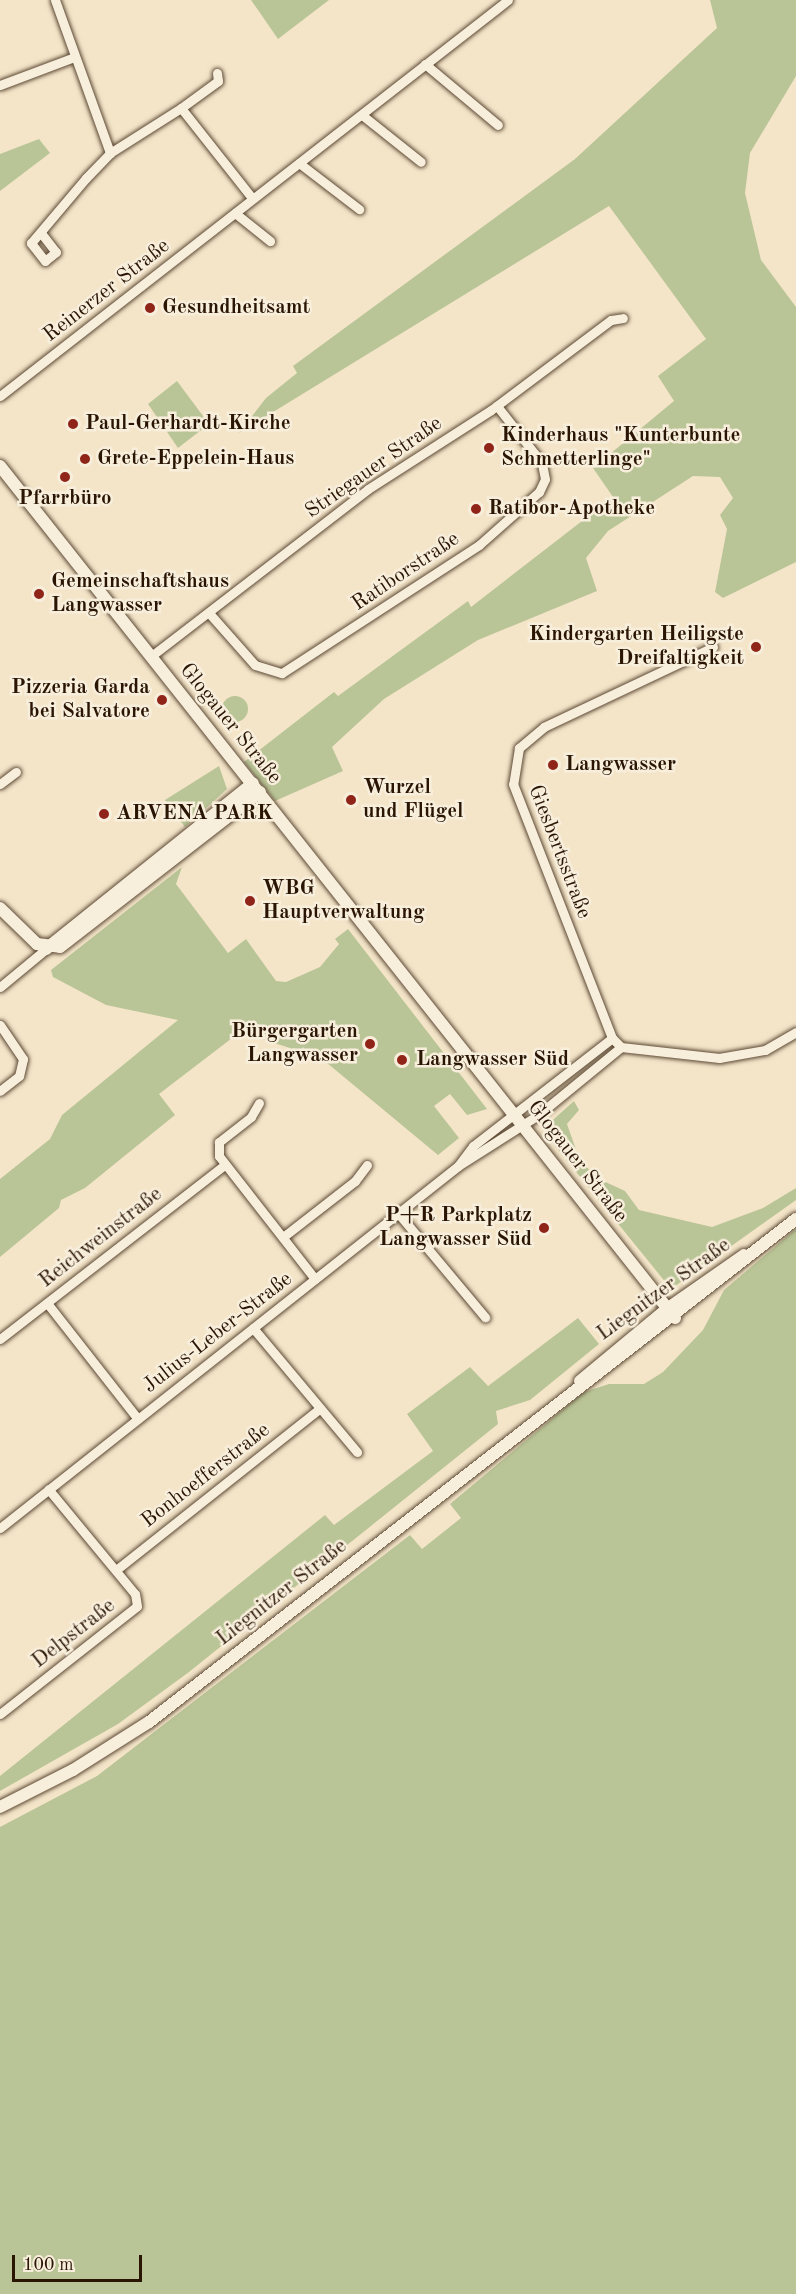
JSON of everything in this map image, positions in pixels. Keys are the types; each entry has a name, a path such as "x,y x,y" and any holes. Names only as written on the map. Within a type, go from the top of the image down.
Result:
{"street":[{"path":"55,0 72,58 110,153"},
{"name":"Reinerzer Straße","path":"0,396 508,0"},
{"path":"0,86 72,58"},
{"path":"425,64 498,125"},
{"path":"41,232 110,153 182,108 218,81 217,73"},
{"path":"182,108 252,198"},
{"path":"362,115 421,162"},
{"path":"299,163 359,209"},
{"path":"235,213 270,241"},
{"name":"Striegauer Straße","path":"150,657 368,489 497,406 610,320 623,318"},
{"name":"Ratiborstraße","path":"209,613 255,665 282,674 479,545 539,492 545,479 542,463 497,406"},
{"name":"Glogauer Straße","path":"0,466 671,1313"},
{"name":"Giesbertsstraße","path":"612,1038 515,796 515,760 519,748 544,727 713,647"},
{"path":"0,784 16,772"},
{"path":"0,987 46,949 66,944 256,788"},
{"path":"0,908 46,949"},
{"path":"0,1025 23,1059 19,1076 0,1090"},
{"path":"520,1120 612,1038 621,1047 719,1058 765,1050 796,1032"},
{"path":"520,1120 621,1047"},
{"path":"258,1103 251,1117 219,1142 224,1164 315,1279"},
{"name":"Julius-Leber-Straße","path":"0,1528 458,1166 473,1146 520,1120"},
{"name":"Reichweinstraße","path":"0,1340 224,1164"},
{"path":"283,1237 355,1181 367,1165"},
{"path":"398,1213 486,1317"},
{"name":"Liegnitzer Straße","path":"0,1807 73,1770 149,1722 671,1313 796,1219"},
{"path":"47,1303 138,1419"},
{"path":"253,1328 318,1410 357,1452"},
{"name":"Bonhoefferstraße","path":"116,1570 318,1410"},
{"name":"Delpstraße","path":"0,1714 137,1606 135,1594 48,1490"}],"green space":[{"path":"251,0 329,0 278,39"},
{"path":"710,0 796,0 796,76 750,153 745,193 761,260 796,307 796,562 723,598 715,592 727,529 720,515 733,498 720,477 693,476 608,531 586,558 597,591 478,640 384,699 332,747 343,771 275,801 244,762 334,692 338,696 468,601 471,607 613,497 593,468 674,401 658,376 706,339 609,206 239,433 266,398 297,373 293,366 575,159 717,28"},
{"path":"39,139 50,153 0,191 0,154"},
{"path":"177,381 209,424 178,448 148,404"},
{"path":"235,696 244,700 248,709 244,718 235,722 226,718 222,709 226,700"},
{"path":"219,766 227,789 185,827 165,800"},
{"name":"Bürgergarten Langwasser","path":"182,867 176,884 228,953 246,939 276,981 286,982 320,967 339,944 335,939 348,929 487,1109 467,1115 450,1094 434,1106 459,1138 438,1155 321,1058 240,1032 159,1094 175,1115 85,1188 61,1200 59,1208 0,1257 0,1179 50,1139 62,1115 178,1020 106,1005 53,977 51,970"},
{"path":"574,1101 579,1110 567,1124 580,1161 599,1179 625,1191 639,1210 712,1227 763,1208 796,1188 796,1200 671,1289 547,1136 545,1127"},
{"path":"796,1229 796,2294 0,2294 0,1827 97,1776 410,1535 422,1549 461,1518 450,1504 584,1392 609,1384 644,1384 663,1372 703,1330 724,1290"},
{"path":"578,1318 599,1344 530,1400 496,1411 498,1424 189,1672 118,1724 0,1791 0,1776 325,1515 334,1525 433,1451 407,1414 470,1367 488,1386"}],"place":[{"name":"Gesundheitsamt","path":"150,308"},
{"name":"Paul-Gerhardt-Kirche","path":"73,424"},
{"name":"Kinderhaus \"Kunterbunte Schmetterlinge\"","path":"489,448"},
{"name":"Grete-Eppelein-Haus","path":"85,459"},
{"name":"Pfarrbüro","path":"65,477"},
{"name":"Ratibor-Apotheke","path":"476,509"},
{"name":"Gemeinschaftshaus Langwasser","path":"39,594"},
{"name":"Kindergarten Heiligste Dreifaltigkeit","path":"756,647"},
{"name":"Pizzeria Garda bei Salvatore","path":"162,700"},
{"name":"Langwasser","path":"553,765"},
{"name":"Wurzel und Flügel","path":"351,800"},
{"name":"ARVENA PARK","path":"104,814"},
{"name":"WBG Hauptverwaltung","path":"250,901"},
{"name":"Bürgergarten Langwasser","path":"370,1044"},
{"name":"Langwasser Süd","path":"402,1060"},
{"name":"P+R Parkplatz Langwasser Süd","path":"544,1228"}]}
